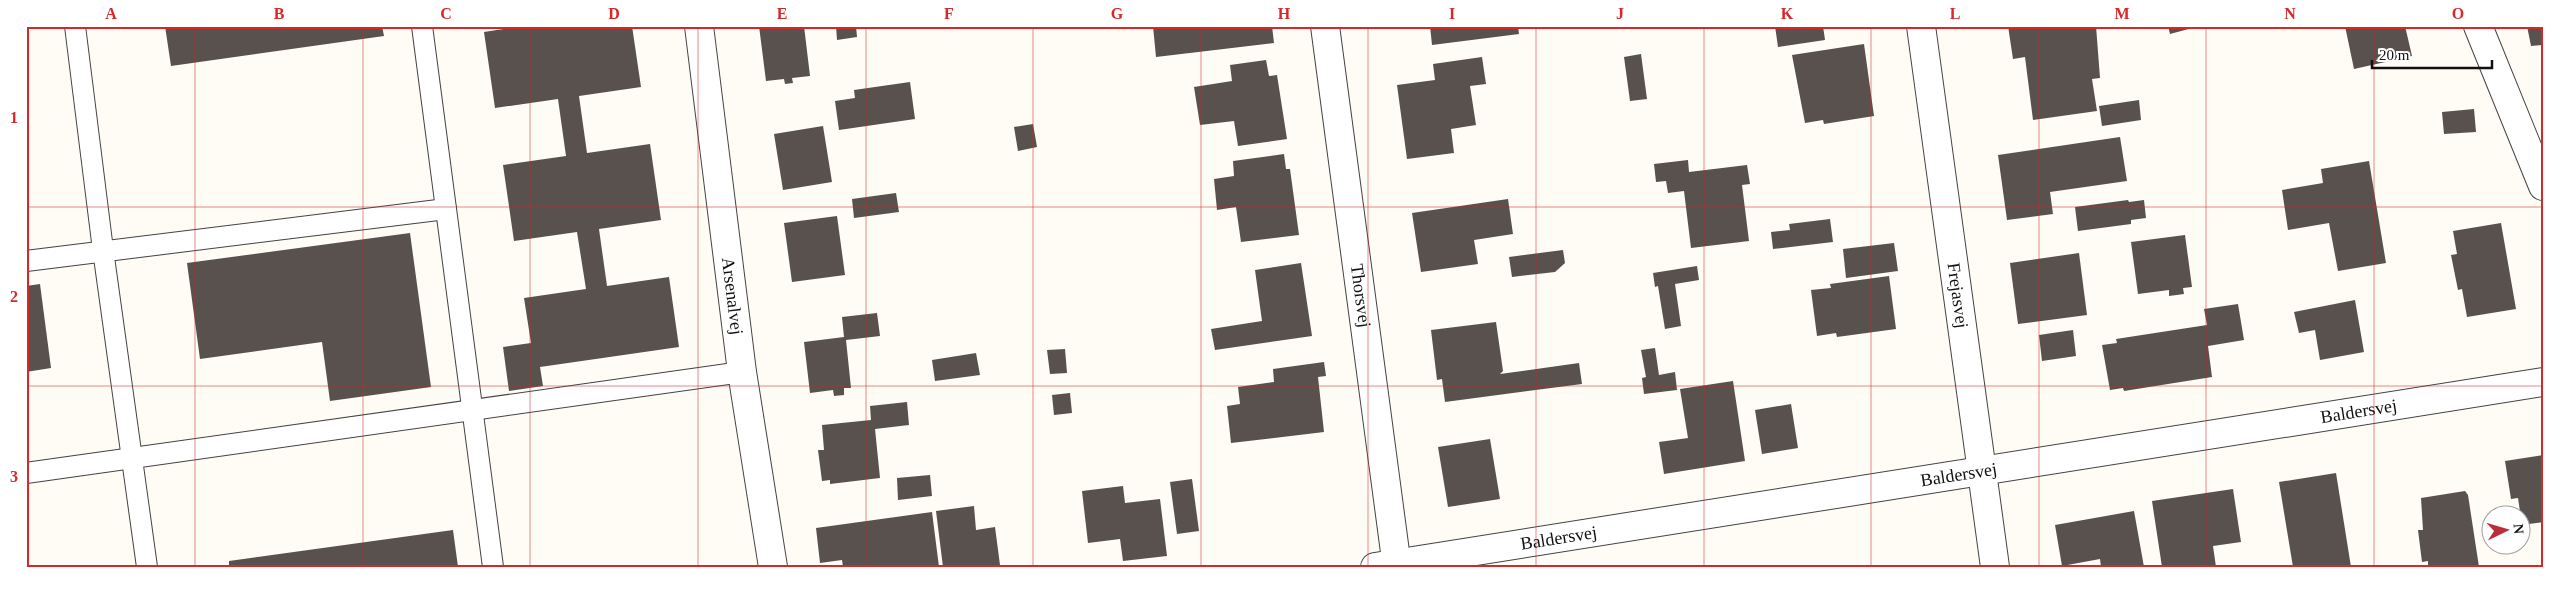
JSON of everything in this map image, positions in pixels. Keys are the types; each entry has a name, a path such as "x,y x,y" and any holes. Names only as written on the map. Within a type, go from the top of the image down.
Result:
{"street":[{"name":"Arsenalvej","path":"700,26 742,372 773,567"},
{"name":"Thorsvej","path":"1325,26 1389,566"},
{"name":"Frejasvej","path":"1921,26 1995,567"},
{"path":"2478,26 2543,186"},
{"name":"Baldersvej","path":"1389,566 2543,382"}],"lane":[{"path":"76,26 103,250 147,567"},
{"path":"422,26 493,567"},
{"path":"26,261 446,209"},
{"path":"26,473 742,372"}],"building":[{"path":"165,26 382,26 384,36 171,66"},
{"path":"524,26 632,26 641,87 579,96 587,153 650,144 661,220 599,229 607,286 669,277 679,347 540,367 543,386 509,391 503,347 531,343 524,298 586,289 577,232 514,241 503,165 566,156 558,99 495,108 484,32"},
{"path":"759,26 804,26 810,76 792,78 793,83 785,84 784,79 766,81"},
{"path":"836,26 856,26 857,37 837,40"},
{"path":"1153,26 1272,26 1274,43 1156,57"},
{"path":"1430,26 1518,26 1519,34 1432,45"},
{"path":"1775,26 1823,26 1825,40 1778,47"},
{"path":"2008,26 2096,26 2100,78 2092,79 2097,111 2033,120 2025,57 2013,59"},
{"path":"2168,26 2196,26 2196,27 2170,34"},
{"path":"2345,26 2405,26 2412,56 2354,69"},
{"path":"2527,26 2543,26 2543,45 2531,46"},
{"path":"1864,44 1874,116 1824,124 1823,120 1805,123 1792,55"},
{"path":"1641,54 1647,99 1630,101 1624,57"},
{"path":"1482,57 1486,84 1470,86 1476,125 1451,129 1454,153 1407,159 1397,85 1435,80 1433,64"},
{"path":"1266,60 1269,76 1277,75 1287,139 1238,146 1234,121 1200,125 1194,87 1232,81 1230,65"},
{"path":"910,82 915,119 839,130 835,101 855,98 854,90"},
{"path":"2139,100 2141,120 2102,126 2099,106"},
{"path":"2474,109 2476,132 2444,134 2442,112"},
{"path":"1033,124 1037,147 1018,151 1014,127"},
{"path":"823,126 832,182 783,190 774,134"},
{"path":"2120,137 2127,181 2050,192 2053,214 2007,220 1998,155"},
{"path":"1284,154 1286,169 1290,169 1299,235 1241,242 1236,207 1217,210 1214,179 1234,176 1233,161"},
{"path":"1688,160 1689,172 1747,165 1750,184 1742,185 1749,241 1691,248 1684,191 1668,193 1666,181 1656,182 1654,164"},
{"path":"2369,161 2386,263 2338,271 2329,223 2288,230 2282,190 2323,183 2321,169"},
{"path":"896,193 899,212 854,218 852,199"},
{"path":"1508,199 1513,234 1474,240 1478,264 1421,272 1412,213"},
{"path":"2128,200 2129,202 2144,200 2146,218 2131,220 2131,224 2078,231 2075,207"},
{"path":"837,216 845,275 792,282 784,223"},
{"path":"1830,219 1833,242 1773,249 1771,232 1790,230 1789,224"},
{"path":"2501,223 2516,309 2467,317 2462,289 2458,290 2451,255 2457,254 2453,231"},
{"path":"410,233 431,387 330,401 322,342 200,359 187,263"},
{"path":"2185,235 2192,287 2183,288 2184,294 2169,296 2169,290 2138,294 2131,242"},
{"path":"1894,243 1898,271 1846,278 1843,249"},
{"path":"1563,250 1565,263 1555,272 1512,277 1509,257"},
{"path":"2079,253 2087,315 2018,324 2010,263"},
{"path":"1301,263 1312,336 1215,350 1211,329 1262,321 1255,270"},
{"path":"1697,266 1699,280 1675,284 1681,326 1665,329 1658,286 1655,287 1653,273"},
{"path":"1889,276 1896,329 1837,337 1836,333 1817,336 1811,290 1831,288 1830,284"},
{"path":"40,284 51,368 26,372 26,286"},
{"path":"2355,300 2364,352 2320,360 2315,330 2299,333 2294,312"},
{"path":"2238,304 2244,340 2208,346 2212,377 2124,391 2123,388 2110,390 2102,345 2117,343 2116,339 2207,325 2204,309"},
{"path":"877,313 880,336 846,340 851,388 844,388 844,395 834,396 833,390 810,393 804,342 844,337 842,317"},
{"path":"1496,322 1503,371 1500,374 1579,363 1582,384 1445,402 1442,379 1437,380 1431,330"},
{"path":"2073,330 2076,356 2042,361 2039,335"},
{"path":"1655,348 1659,375 1675,372 1677,390 1644,394 1642,378 1646,377 1641,350"},
{"path":"1065,349 1067,373 1050,374 1047,350"},
{"path":"976,353 980,375 935,381 932,360"},
{"path":"1324,362 1326,376 1318,377 1324,432 1231,443 1227,406 1240,404 1238,387 1274,382 1273,369"},
{"path":"1733,381 1745,461 1664,474 1659,442 1688,438 1680,389"},
{"path":"1070,393 1072,413 1054,415 1052,395"},
{"path":"907,402 909,425 875,429 880,478 830,484 830,480 822,481 818,450 824,450 822,425 871,420 870,406"},
{"path":"1791,404 1798,448 1762,454 1755,410"},
{"path":"1490,439 1500,499 1448,507 1438,447"},
{"path":"2543,455 2543,522 2532,524 2532,506 2519,506 2518,498 2511,499 2505,461"},
{"path":"2336,473 2351,567 2293,567 2279,482"},
{"path":"930,475 932,496 898,500 897,478"},
{"path":"1192,479 1199,531 1177,534 1170,482"},
{"path":"1123,486 1125,503 1160,499 1167,556 1123,561 1120,539 1088,543 1082,491"},
{"path":"2233,489 2241,542 2213,546 2216,567 2162,567 2152,501"},
{"path":"2465,491 2468,495 2479,567 2428,567 2428,561 2422,562 2418,530 2423,530 2421,498"},
{"path":"974,506 976,530 995,527 1000,565 943,567 936,511"},
{"path":"2134,511 2144,567 2101,567 2100,559 2062,566 2055,525"},
{"path":"932,512 939,567 843,567 842,560 820,563 816,528"},
{"path":"453,530 458,567 229,567 229,561"}]}
